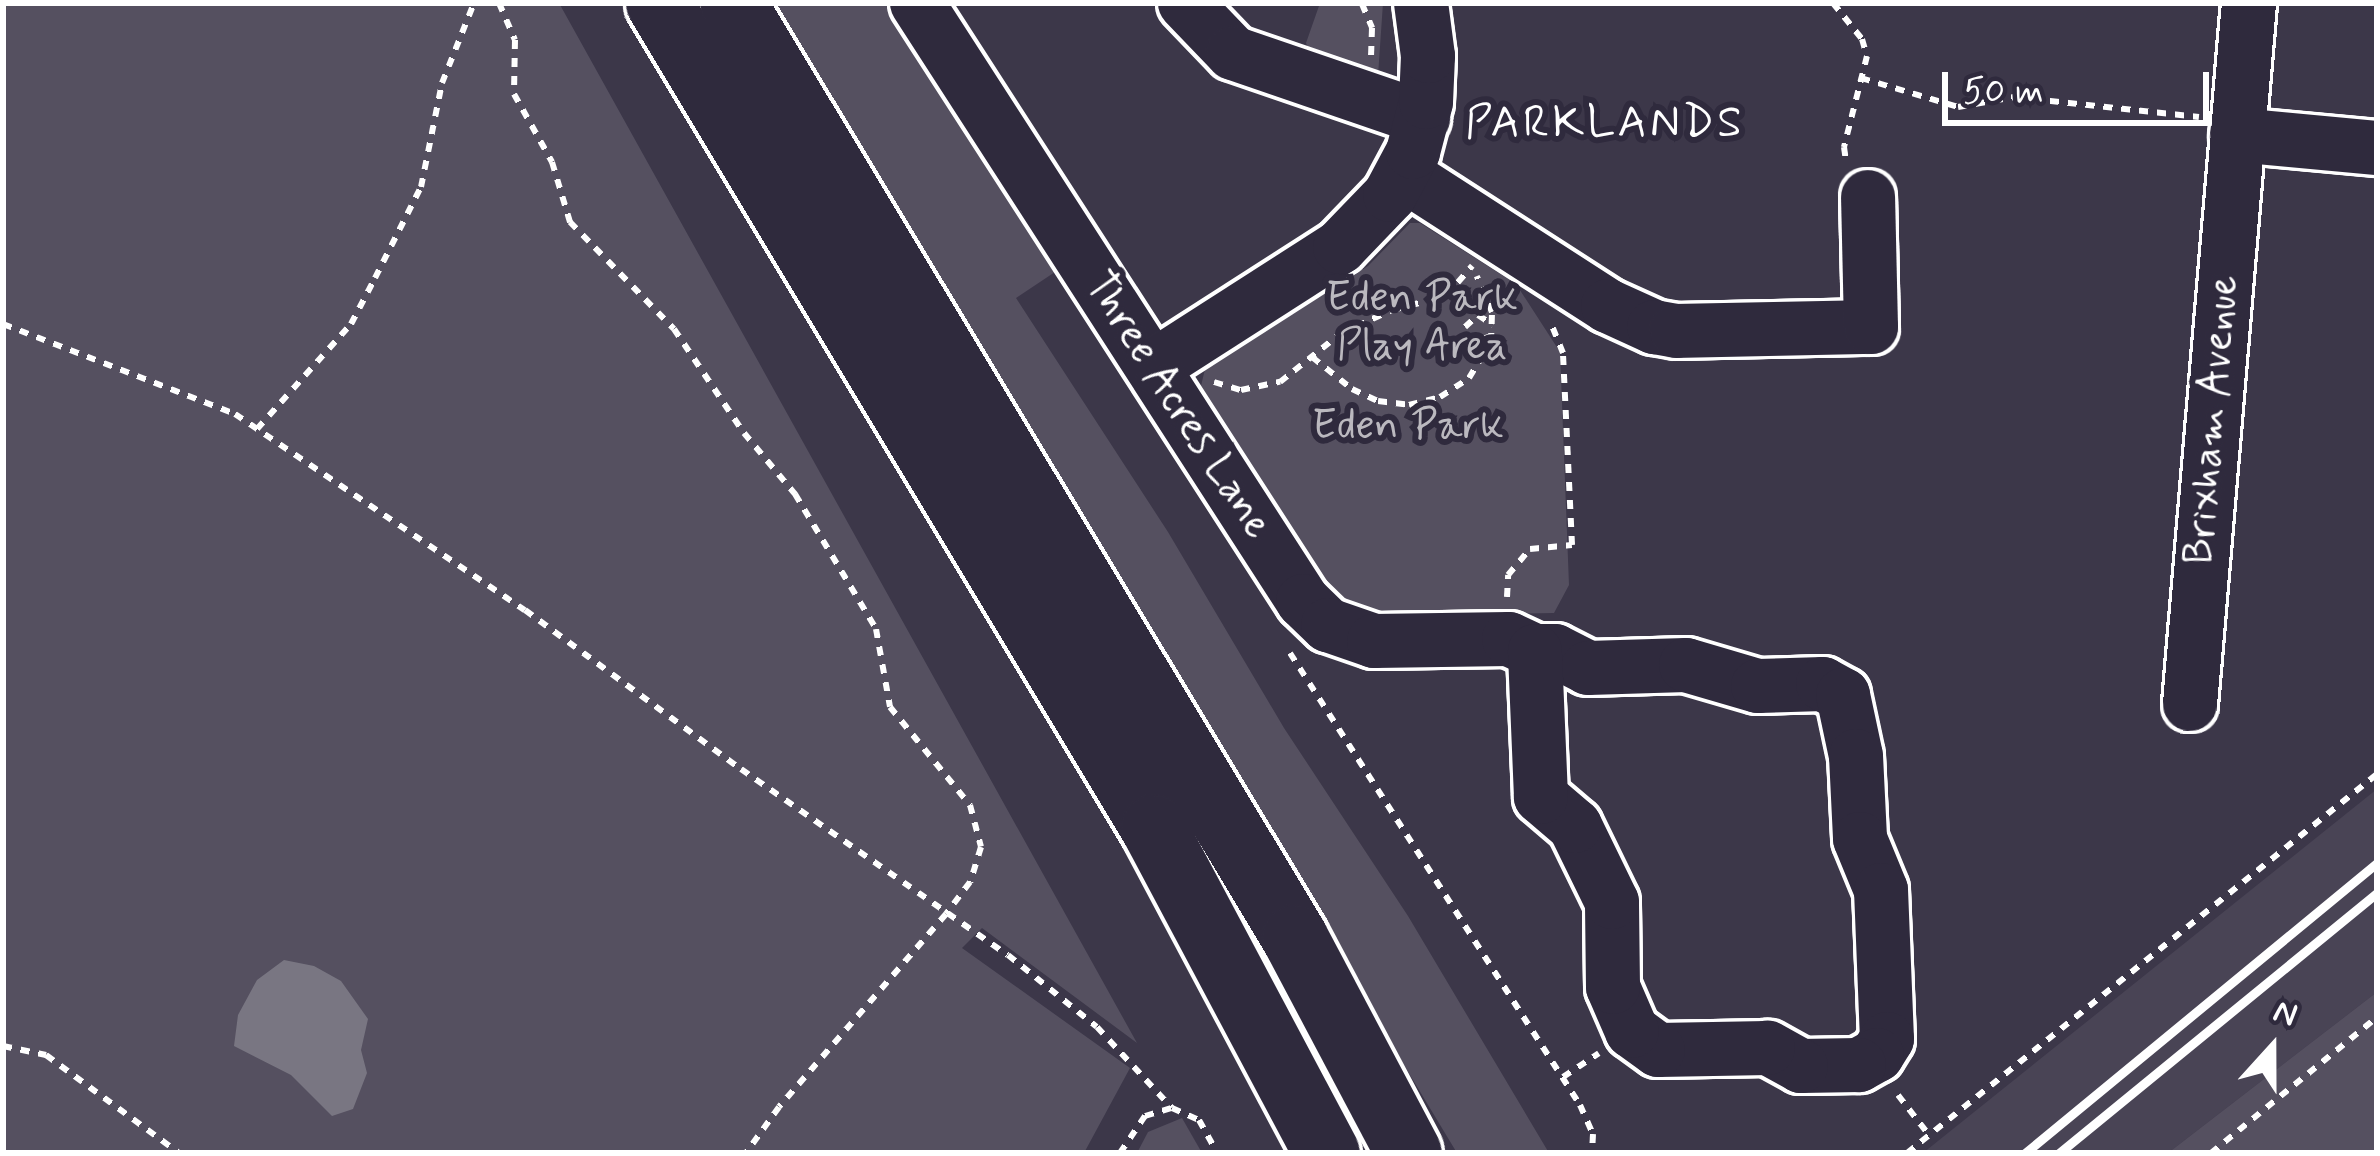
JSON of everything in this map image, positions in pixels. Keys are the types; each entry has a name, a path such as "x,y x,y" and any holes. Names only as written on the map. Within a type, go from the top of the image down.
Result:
{"highway":[{"path":"659,3 1154,828 1327,1153"},
{"path":"733,3 1283,918 1409,1153"}],"street":[{"name":"Three Acres Lane","path":"917,3 1178,373 1303,602 1328,625 1374,641 1509,639 1521,633"},
{"path":"1185,3 1234,53 1423,118"},
{"path":"1178,373 1340,247 1377,212 1403,174 1423,118 1428,56 1421,3"},
{"name":"Brixham Avenue","path":"2190,704 2249,3"},
{"path":"2237,128 2377,148"},
{"path":"1403,174 1608,306 1654,327 1872,347 1868,197"},
{"name":"Three Acres Lane","path":"1521,633 1588,668 1686,665 1758,686 1823,685 1843,695 1856,756 1860,839 1881,890 1887,1039 1877,1055 1859,1066 1801,1066 1768,1048 1658,1050 1632,1031 1613,986 1612,902 1574,826 1541,797 1521,633"}],"path":[{"path":"257,429 351,323 375,278 421,187 442,83 474,3"},
{"path":"499,3 515,40 514,94 552,162 569,222 674,329 744,433 795,494 876,628 890,707 970,806 981,848 970,881 946,914 779,1106 746,1153"},
{"path":"1833,3 1862,39 1867,56 1844,147 1849,185 1868,197"},
{"path":"1362,4 1373,47 1365,66"},
{"path":"1861,78 1958,107 2014,97 2237,128"},
{"path":"1178,373 1241,390 1261,388 1287,378 1340,334 1372,318 1446,296 1477,258"},
{"path":"1312,357 1352,389 1378,401 1409,405 1460,386 1479,365 1493,331 1486,294 1471,269"},
{"path":"1478,315 1487,317 1493,331 1483,343 1474,342 1465,327 1478,315"},
{"path":"1521,633 1510,570 1538,544 1572,544 1563,352 1547,316"},
{"path":"3,324 235,414 525,610 1008,955 1096,1027 1172,1108 1199,1120 1217,1153"},
{"path":"1278,634 1572,1091 1593,1134 1592,1153"},
{"path":"1907,1153 2377,774"},
{"path":"2211,1153 2377,1017"},
{"path":"3,1046 46,1055 179,1153"},
{"path":"1120,1153 1145,1116 1172,1108"}],"shaded area":[{"path":"2377,789 2377,992 2168,1153 1923,1153"},
{"path":"284,960 314,966 341,981 368,1019 361,1050 367,1073 353,1109 332,1116 291,1075 234,1046 238,1015 257,980"}],"green space":[{"path":"3,3 559,3 1137,1043 982,928 962,948 1130,1068 1084,1153 3,1153"},
{"path":"764,3 891,3 1061,268 1016,298 1168,532 1284,728 1408,916 1549,1153 1457,1153"},
{"path":"1320,3 1383,3 1378,76 1344,69 1346,61 1336,57 1333,64 1312,58 1306,43"},
{"name":"Eden Park","path":"1410,223 1420,223 1516,284 1560,352 1569,585 1554,613 1375,616 1340,603 1322,584 1201,386 1205,369 1368,266"},
{"path":"2377,992 2377,1153 2168,1153"},
{"path":"1182,1118 1202,1153 1137,1153 1148,1132"}],"railway":[{"path":"2025,1153 2377,863"},
{"path":"2059,1153 2377,893"}],"district":[{"name":"PARKLANDS","path":"1605,124"}],"park label":[{"name":"Eden Park Play Area","path":"1422,323"}]}
